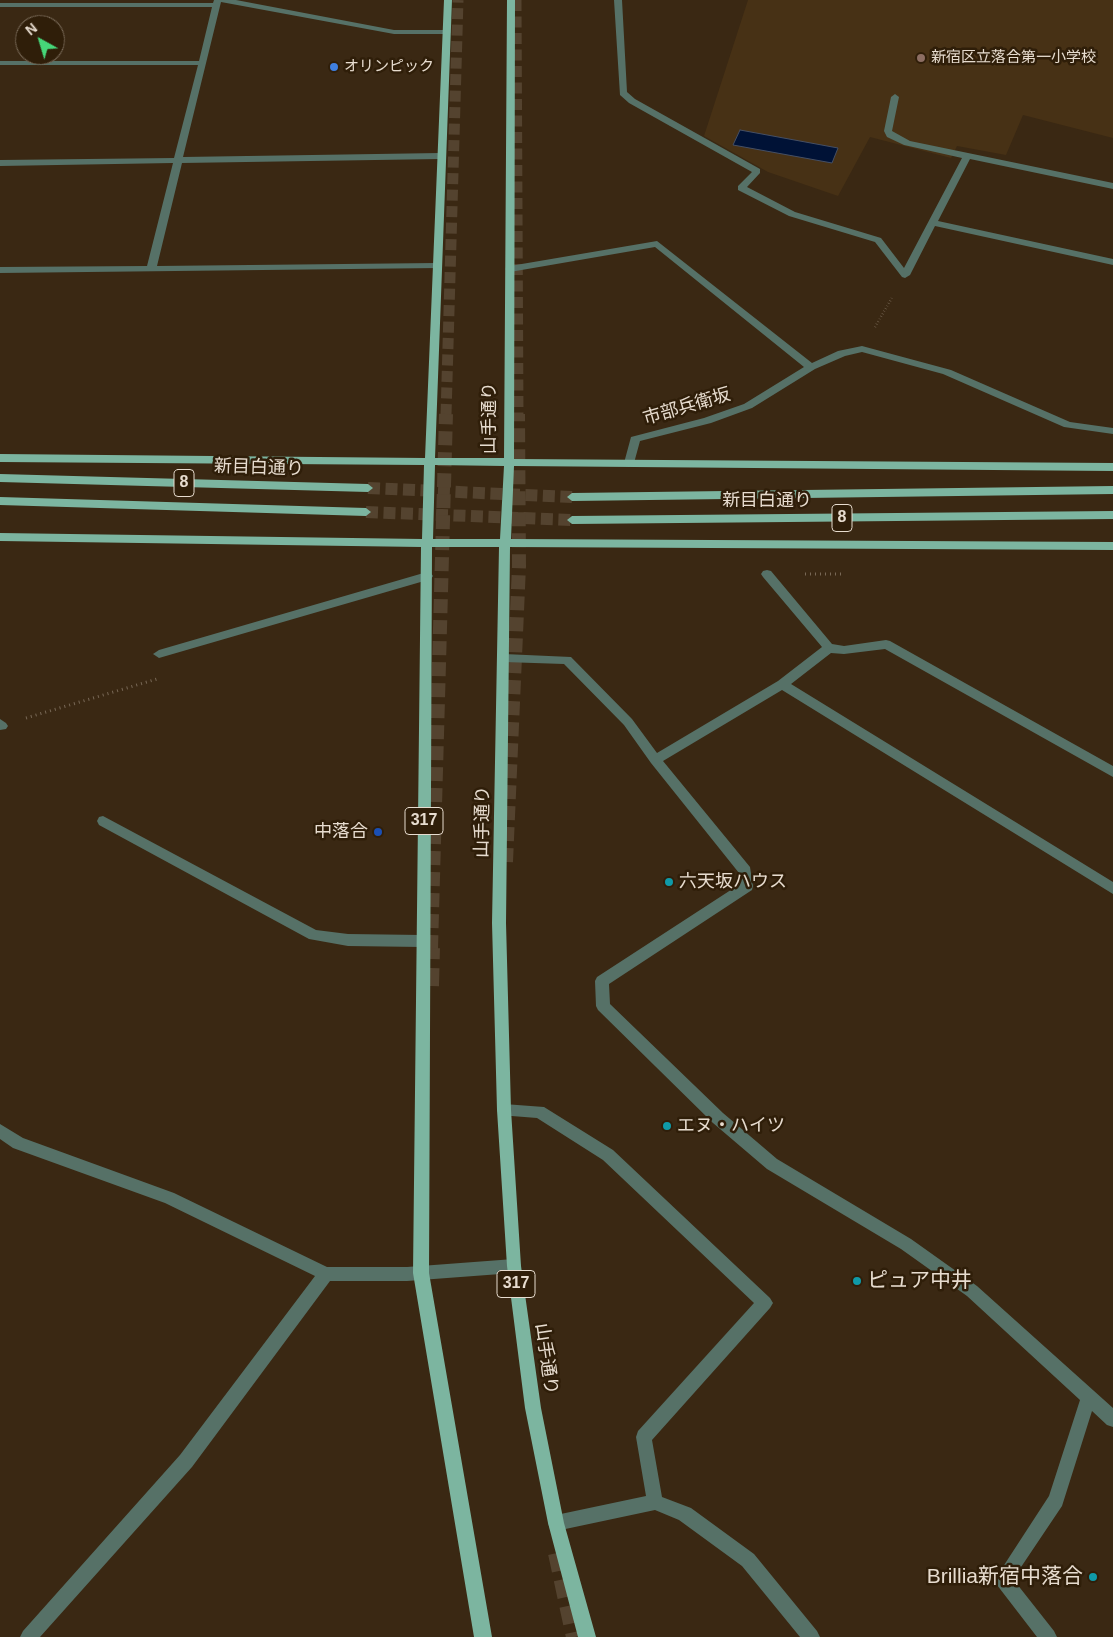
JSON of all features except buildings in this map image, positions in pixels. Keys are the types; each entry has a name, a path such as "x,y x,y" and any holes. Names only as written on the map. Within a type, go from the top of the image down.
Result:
{"main road":[{"name":"317","path":"448,0 440,156 427,543 422,941 421,1273 483,1637"},
{"name":"山手通り","path":"511,0 509,461 505,544 499,923 504,1110 514,1266 533,1408 556,1523 587,1637"},
{"path":"0,458 1113,467"},
{"name":"新目白通り","path":"0,478 368,488"},
{"name":"新目白通り","path":"572,497 1113,490"},
{"name":"8","path":"0,501 366,512"},
{"name":"新目白通り","path":"572,520 1113,515"},
{"path":"0,536 505,544 1113,546"}],"street":[{"path":"618,0 624,93 632,101 757,171 741,188 792,214 878,240 905,274 967,156"},
{"path":"151,269 219,2"},
{"path":"0,5 219,2 394,32 446,32"},
{"path":"0,63 203,63"},
{"path":"895,97 888,131 890,135 907,143 1113,186"},
{"path":"0,162 440,156"},
{"path":"932,222 1113,262"},
{"path":"510,269 656,244 811,367"},
{"path":"0,270 436,266"},
{"path":"862,349 947,372 1068,425 1113,431"},
{"name":"市部兵衛坂","path":"629,463 635,439 707,421 748,406 811,367 842,353 862,349"},
{"path":"767,574 829,648 844,650 886,644 1113,772"},
{"path":"159,654 427,576"},
{"path":"656,760 782,684 829,648"},
{"path":"504,658 567,660 628,722 745,872 747,886 602,981 603,1006 718,1118 772,1164 906,1244 972,1291 1112,1416"},
{"path":"782,684 1113,889"},
{"path":"103,821 314,935 348,940 422,941"},
{"path":"504,1110 539,1112 608,1156 765,1302 644,1437 655,1502"},
{"path":"0,1131 18,1143 170,1198 326,1274 421,1273 514,1266"},
{"path":"29,1637 186,1461 326,1274"},
{"path":"1048,1637 1003,1579 1056,1500 1089,1396"},
{"path":"556,1523 655,1502 685,1514 748,1560 811,1637"}],"path":[{"path":"862,349 905,274"},
{"path":"1,725 172,674 159,654"}],"shaded area":[{"name":"新宿区立落合第一小学校","path":"748,0 1113,0 1113,138 1023,115 1006,155 957,146 951,158 870,137 838,196 768,172 704,136"}],"water":[{"path":"740,130 838,148 832,163 733,145"}],"tunnel":[{"path":"446,415 458,0"},
{"path":"516,0 518,415"},
{"path":"431,949 446,414"},
{"path":"506,862 519,566 518,414"},
{"path":"368,488 572,497"},
{"path":"366,512 572,520"},
{"path":"430,986 431,948"},
{"path":"557,1553 575,1637"}],"place":[{"name":"新宿区立落合第一小学校","path":"921,58"},
{"name":"オリンピック","path":"334,67"},
{"name":"中落合","path":"378,832"},
{"name":"六天坂ハウス","path":"669,882"},
{"name":"エヌ・ハイツ","path":"667,1126"},
{"name":"ピュア中井","path":"857,1281"},
{"name":"Brillia新宿中落合","path":"1093,1577"}]}
